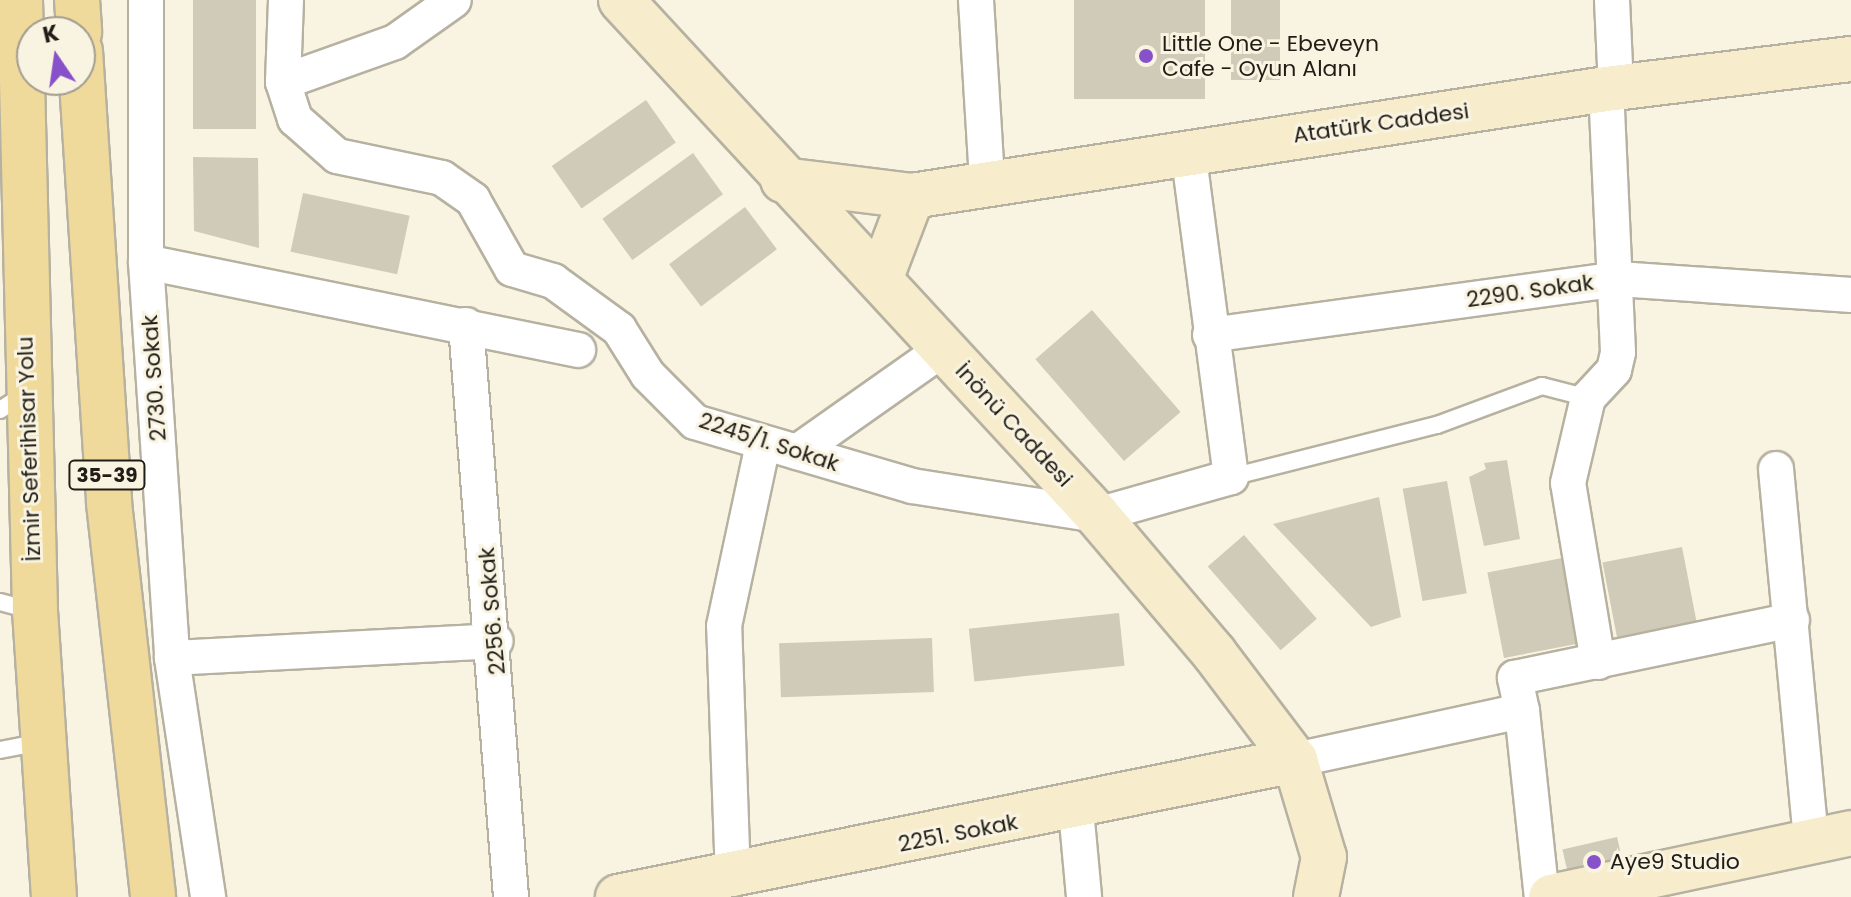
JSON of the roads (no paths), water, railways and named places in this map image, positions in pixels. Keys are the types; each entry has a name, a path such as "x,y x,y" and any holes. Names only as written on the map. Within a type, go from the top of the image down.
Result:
{"main road":[{"name":"İzmir Seferihisar Yolu","path":"20,0 13,402 18,606 43,742 54,897"},
{"name":"35-39","path":"83,96 109,503 153,897"}],"street":[{"name":"2730. Sokak","path":"146,0 146,262 172,658 208,897"},
{"name":"2245/1. Sokak","path":"286,0 283,82 295,119 337,156 442,178 473,200 512,269 553,281 619,329 648,375 695,422 912,486 1097,515"},
{"path":"283,82 395,42 454,0"},
{"name":"İnönü Caddesi","path":"621,0 783,180 881,277 943,349 1097,515 1295,760 1324,857 1316,897"},
{"path":"976,0 987,182"},
{"path":"1598,662 1568,483 1588,398 1614,370 1618,279 1611,89 1612,0"},
{"name":"Atatürk Caddesi","path":"783,180 912,196 987,182 1611,89 1851,59"},
{"path":"1097,515 1231,477 1188,152"},
{"path":"881,277 912,196"},
{"path":"146,262 578,350"},
{"name":"2290. Sokak","path":"1210,335 1618,279 1851,295"},
{"name":"2256. Sokak","path":"466,325 496,641 511,897"},
{"path":"797,452 943,349"},
{"path":"733,879 724,626 763,444"},
{"path":"1551,897 1831,837 1792,620 1776,469"},
{"path":"1542,897 1522,711 1515,678 1792,620"},
{"path":"172,658 496,641"},
{"path":"1295,760 1522,711"},
{"name":"2251. Sokak","path":"618,897 733,879 1076,810 1295,760"},
{"path":"1076,810 1084,897"}],"lane":[{"path":"1231,477 1437,425 1542,386 1588,398"},
{"path":"0,750 43,742"}],"place":[{"name":"Little One - Ebeveyn Cafe - Oyun Alanı","path":"1146,56"},
{"name":"Aye9 Studio","path":"1594,862"}]}
